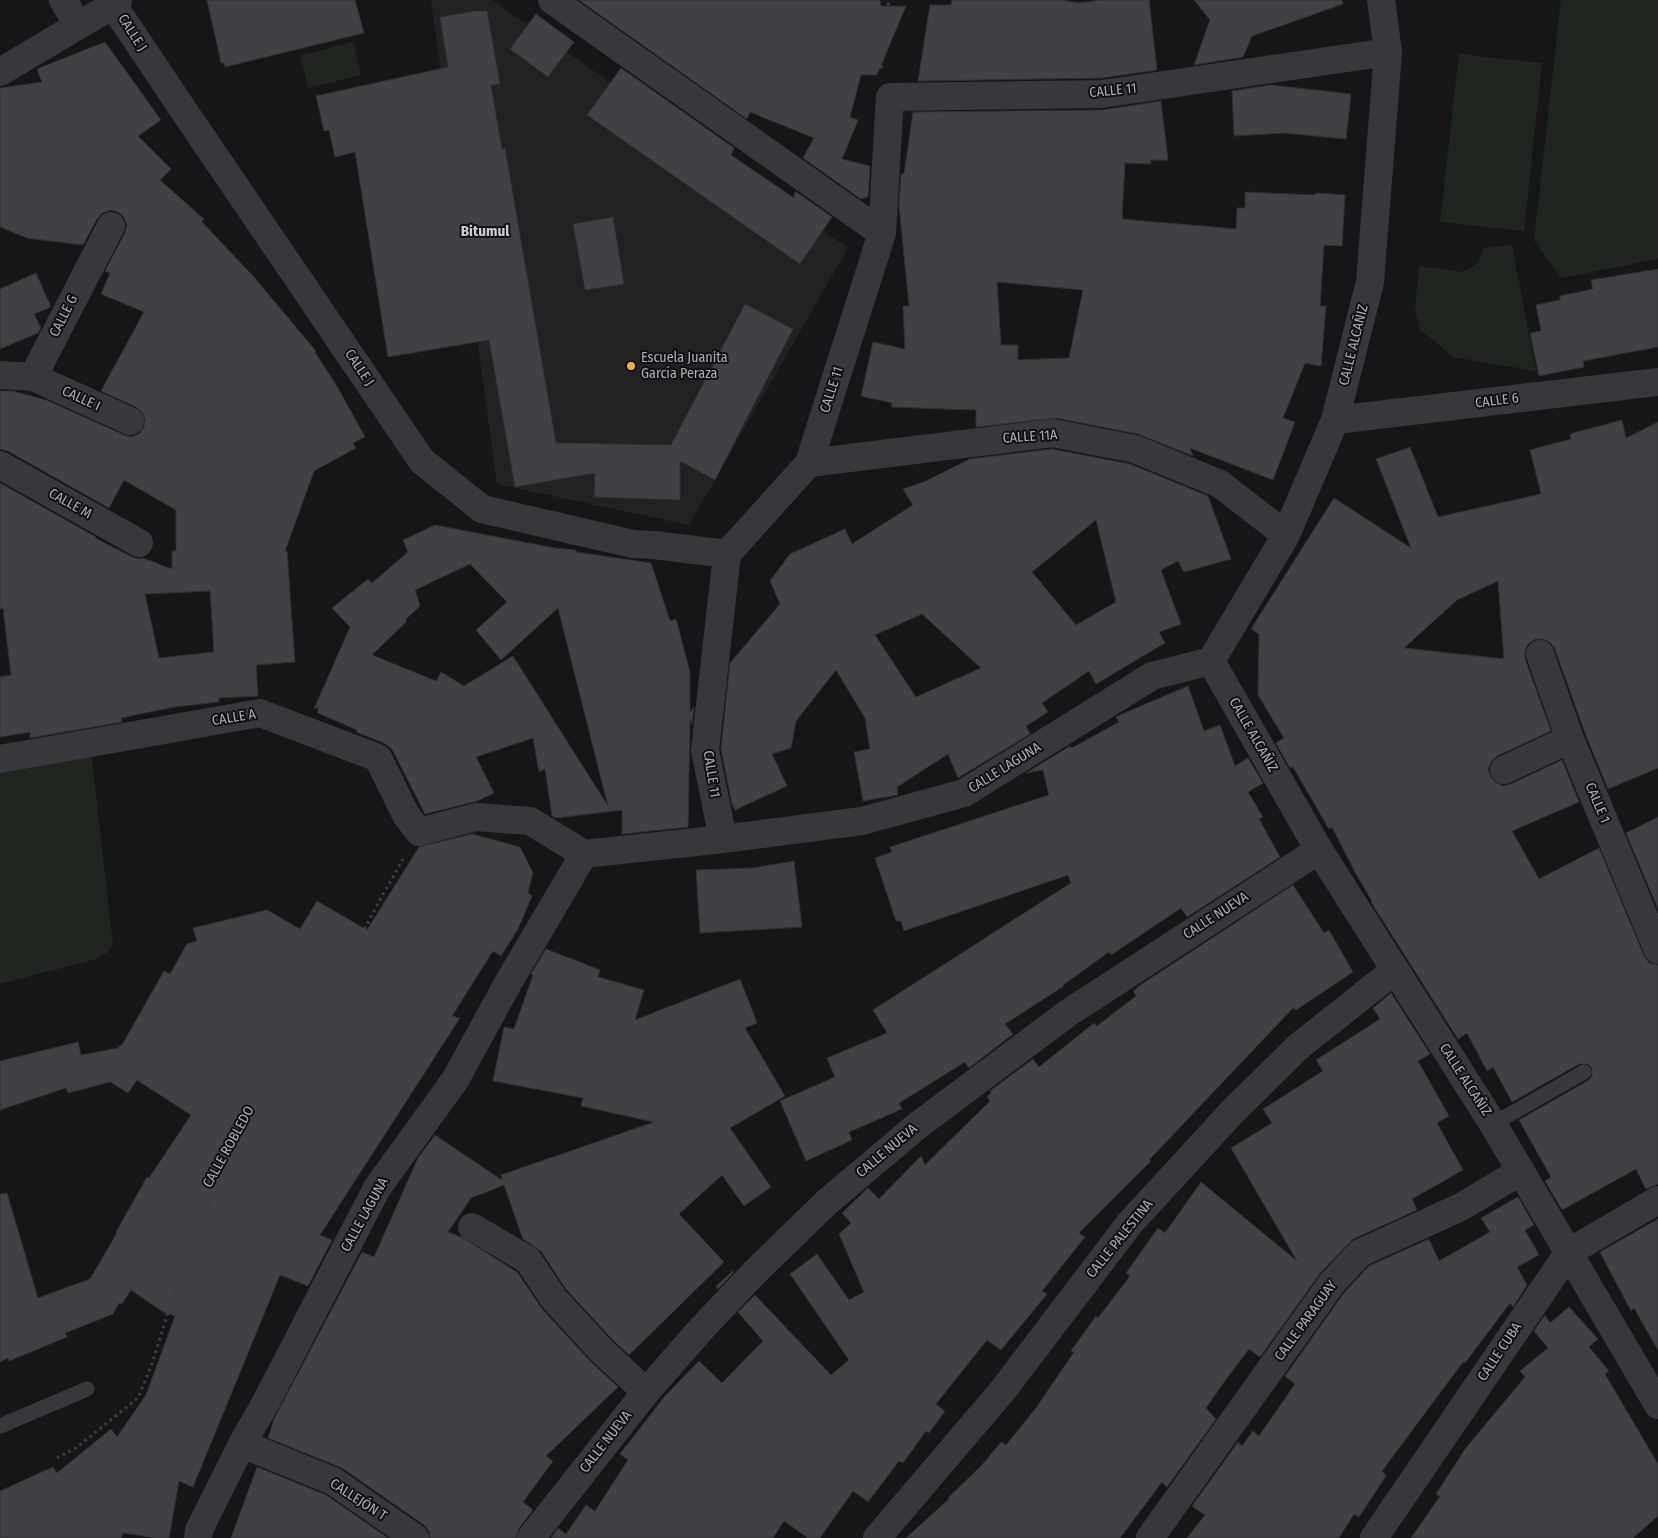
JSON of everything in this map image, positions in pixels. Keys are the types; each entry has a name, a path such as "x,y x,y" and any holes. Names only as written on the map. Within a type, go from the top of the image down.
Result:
{"street":[{"path":"64,0 78,25"},
{"path":"552,0 882,233"},
{"name":"CALLE ALCAÑIZ","path":"1381,0 1388,52 1370,282 1335,420 1286,534 1211,661 1319,850 1493,1124 1658,1405"},
{"path":"0,72 116,2"},
{"name":"CALLE J","path":"116,2 422,461 482,509 633,544 654,544 727,554"},
{"name":"CALLE 11","path":"723,839 705,750 727,554 809,463 882,233 890,97 1102,94 1388,52"},
{"name":"CALLE G","path":"33,377 110,226"},
{"path":"0,375 33,377"},
{"name":"CALLE I","path":"33,377 130,421"},
{"name":"CALLE 6","path":"1335,420 1658,382"},
{"name":"CALLE 11A","path":"809,463 1052,432 1135,449 1220,484 1286,534"},
{"name":"CALLE M","path":"0,465 139,543"},
{"name":"CALLE 1","path":"1540,654 1570,739 1658,950"},
{"name":"CALLE LAGUNA","path":"723,839 862,821 964,793 1152,676 1211,661"},
{"name":"CALLE A","path":"0,759 260,713 378,758 406,815 419,832"},
{"path":"1504,770 1570,739"},
{"path":"419,832 476,817 530,821 584,854 723,839"},
{"name":"CALLE NUEVA","path":"531,1538 646,1392 703,1327 827,1202 917,1126 1068,1013 1319,850"},
{"name":"CALLE LAGUNA","path":"198,1538 200,1530 242,1444 265,1404 378,1188 455,1080 508,983 584,854"},
{"name":"CALLE PALESTINA","path":"877,1538 1003,1390 1130,1223 1233,1111 1298,1047 1395,970"},
{"name":"CALLE PARAGUAY","path":"1150,1538 1332,1283 1360,1253 1461,1207 1520,1171"},
{"name":"CALLE CUBA","path":"1374,1538 1569,1252 1658,1200"},
{"path":"472,1227 528,1260 554,1299 600,1350 646,1392"},
{"name":"CALLEJÓN T","path":"242,1444 332,1482 415,1538"}],"lane":[{"path":"1493,1124 1584,1072"},
{"path":"0,1426 88,1389"}],"path":[{"path":"888,0 890,37 884,46 881,72 890,97"},
{"name":"CALLE ROBLEDO","path":"57,1458 76,1448 138,1398 152,1364 191,1238 256,1119 312,1025 419,832"}],"shaded area":[{"name":"Escuela Juanita García Peraza","path":"431,0 492,0 848,248 689,525 497,484"},
{"path":"1561,0 1658,0 1658,259 1561,278 1534,240"},
{"path":"353,42 361,75 308,88 300,56"},
{"path":"1459,54 1542,63 1524,231 1440,222"},
{"path":"1512,245 1536,371 1453,357 1420,329 1415,308 1419,266 1462,272 1473,267 1479,261 1483,248"},
{"path":"91,751 113,945 108,952 96,959 0,984 0,768"}],"building":[{"path":"207,0 355,0 364,33 225,67 224,63 221,63"},
{"path":"579,0 880,0 881,6 906,6 877,75 861,75 850,117 858,120 842,159 870,166 868,197 861,199 803,158 814,138 750,112 747,119"},
{"path":"952,0 1061,0 1079,3 1100,0 1149,0 1157,70 1101,78 918,81 930,5 951,5"},
{"path":"1194,0 1342,0 1343,4 1252,36 1243,57 1194,65 1210,20"},
{"path":"475,11 487,11 500,84 491,85 502,149 505,148 556,443 671,445 745,304 793,329 715,480 680,461 680,500 594,497 595,473 515,487 489,340 388,357 355,152 335,157 329,130 324,131 316,96 448,67 440,17"},
{"path":"536,14 574,42 548,77 510,49"},
{"path":"105,42 161,120 138,136 171,169 160,180 204,219 202,222 253,276 316,351 365,437 353,443 356,448 314,471 285,551 287,551 295,662 256,665 258,696 219,698 219,702 174,707 121,718 122,722 30,738 30,732 0,737 0,677 11,675 3,608 0,609 0,483 95,538 132,557 143,558 172,569 172,551 176,551 176,510 124,480 109,508 8,451 0,449 0,391 13,391 46,400 131,437 139,434 144,427 145,419 142,412 136,407 101,391 144,312 101,294 110,273 105,271 125,233 127,225 124,217 118,212 111,210 102,213 83,245 27,238 0,227 0,88 42,82 37,69","holes":["210,591 214,652 159,658 145,594"]},
{"path":"621,68 734,148 731,155 794,198 795,191 832,217 800,264 587,115"},
{"path":"1271,85 1351,94 1346,139 1284,133 1234,136 1232,91"},
{"path":"1161,101 1168,160 1151,160 1151,164 1125,163 1122,219 1236,229 1237,208 1245,208 1245,192 1345,195 1342,246 1324,245 1320,306 1326,306 1321,366 1305,363 1283,418 1295,422 1273,480 1190,448 1193,456 1138,434 1056,418 976,427 976,410 891,407 892,403 861,396 873,342 905,349 903,306 909,306 899,205 901,174 904,174 913,112 1102,110","holes":["997,282 1083,290 1069,358 1018,360 1018,345 1001,345"]},
{"path":"613,217 624,284 585,290 573,224"},
{"path":"1658,269 1658,347 1583,361 1584,367 1539,376 1530,333 1541,331 1536,305 1560,300 1560,296 1593,289 1591,280"},
{"path":"36,273 51,307 34,314 41,328 38,333 0,349 0,289"},
{"path":"1622,420 1626,438 1658,422 1658,768 1608,789 1585,733 1555,649 1550,642 1535,639 1528,644 1525,651 1525,659 1551,731 1497,756 1491,762 1488,769 1490,776 1495,782 1503,786 1562,760 1579,802 1512,831 1539,879 1599,848 1644,956 1649,963 1658,965 1658,1184 1646,1189 1636,1169 1562,1210 1545,1181 1551,1177 1519,1120 1589,1080 1592,1076 1592,1068 1588,1064 1579,1064 1512,1102 1493,1067 1487,1071 1467,1033 1458,1039 1371,902 1332,827 1329,829 1293,767 1290,768 1276,743 1284,738 1258,695 1259,634 1251,629 1334,498 1411,548 1376,459 1410,447 1438,517 1541,494 1530,450 1571,439 1570,434","holes":["1498,581 1504,659 1404,648 1457,600"]},
{"path":"1052,449 1130,464 1208,496 1231,559 1184,572 1178,561 1161,570 1181,624 1159,632 1165,643 1096,684 1089,671 1042,703 1048,712 1026,726 1030,734 958,778 948,754 897,787 898,795 863,801 854,752 870,749 865,718 836,670 796,721 791,748 772,754 787,786 735,810 732,804 721,749 730,663 780,604 770,581 790,554 845,529 852,544 913,505 903,489 924,482 970,459","holes":["1096,520 1116,602 1076,625 1032,572","922,614 981,668 916,697 875,635"]},
{"path":"435,525 555,548 576,550 576,552 651,563 670,621 676,619 690,672 690,712 694,707 692,724 690,719 688,827 622,834 622,810 555,818 552,816 545,769 539,772 533,738 476,757 494,793 477,801 425,814 392,749 384,743 356,732 357,730 318,713 318,707 314,709 350,627 332,608 368,579 372,583 408,552 403,540","holes":["470,564 507,602 476,630 501,660 558,608 608,806 513,656 464,686 441,672 436,681 372,655 420,606 415,590"]},
{"path":"1188,686 1204,731 1220,725 1235,766 1248,758 1263,783 1248,792 1263,817 1259,819 1280,857 1187,917 1181,908 1111,955 1109,952 1064,986 1005,1024 1013,1034 969,1068 965,1062 899,1103 902,1109 849,1132 852,1140 806,1161 780,1101 835,1077 827,1058 887,1033 873,1010 1071,883 1068,875 904,931 901,921 896,921 875,858 892,852 890,847 1049,795 1043,770 1026,773 1070,746 1072,748 1119,722 1116,717"},
{"path":"1658,817 1658,909 1626,833"},
{"path":"472,834 520,847 533,873 528,893 532,896 518,929 501,956 493,951 452,1016 460,1018 320,1235 332,1240 308,1286 280,1275 193,1487 179,1481 169,1538 123,1533 121,1538 0,1538 0,1491 53,1467 57,1473 111,1429 117,1437 146,1395 175,1316 163,1312 131,1290 122,1304 119,1303 113,1314 65,1333 67,1337 9,1361 8,1358 0,1362 0,1194 7,1193 38,1298 90,1279 147,1177 149,1178 191,1115 137,1080 128,1093 110,1082 68,1093 66,1088 0,1110 0,1061 78,1042 81,1055 118,1048 122,1045 164,971 170,974 187,944 197,941 193,928 267,910 300,929 317,901 367,930 419,847"},
{"path":"794,861 802,927 700,933 696,870 752,868"},
{"path":"1293,885 1324,933 1329,930 1353,972 1296,1010 1293,1008 1149,1160 1151,1161 1079,1233 1085,1237 1042,1291 1047,1294 1001,1350 987,1340 936,1404 945,1411 929,1433 926,1431 903,1463 899,1461 868,1502 853,1491 820,1538 808,1538 784,1521 773,1538 551,1538 558,1528 566,1534 586,1505 595,1511 628,1460 620,1454 665,1396 699,1361 722,1383 763,1341 738,1312 755,1295 831,1375 849,1360 790,1274 817,1254 849,1300 864,1292 839,1234 851,1223 842,1213 868,1188 879,1199 921,1156 925,1165 990,1101 987,1096 991,1093 990,1091 1033,1059 1039,1067 1094,1023 1097,1026 1136,996 1133,991 1142,984"},
{"path":"546,949 600,970 598,977 644,990 635,1020 740,979 757,1023 745,1028 785,1096 730,1128 771,1187 744,1206 722,1175 679,1214 724,1262 629,1355 566,1289 541,1251 523,1239 504,1185 471,1198 448,1232 461,1237 517,1272 542,1309 590,1361 618,1387 546,1456 553,1461 523,1502 533,1510 519,1528 516,1538 430,1538 429,1531 424,1525 342,1468 268,1438 274,1419 362,1252 374,1257 418,1158 435,1135 502,1180 501,1175 654,1122 581,1106 583,1098 493,1081 504,1027 514,1029 533,975 531,974"},
{"path":"1391,993 1430,1054 1418,1061 1449,1116 1437,1123 1463,1170 1412,1199 1417,1210 1353,1239 1321,1272 1260,1357 1249,1349 1206,1408 1216,1419 1167,1487 1162,1482 1120,1538 906,1538 949,1499 1001,1442 1006,1445 1036,1408 1074,1352 1071,1351 1096,1316 1098,1318 1130,1276 1126,1273 1158,1228 1165,1233 1201,1182 1297,1261 1231,1148 1272,1123 1263,1109 1323,1071 1316,1060 1380,1019 1373,1008"},
{"path":"1518,1197 1534,1225 1525,1230 1539,1255 1517,1267 1527,1285 1513,1307 1510,1303 1465,1363 1463,1362 1382,1471 1386,1476 1359,1517 1354,1514 1339,1538 1187,1538 1205,1515 1192,1506 1238,1442 1242,1446 1253,1431 1259,1436 1295,1384 1285,1376 1344,1293 1369,1266 1429,1239 1439,1261 1490,1232 1481,1218"},
{"path":"1658,1219 1658,1350 1634,1308 1631,1311 1600,1252"},
{"path":"734,1272 718,1289 716,1286"},
{"path":"1569,1307 1598,1339 1589,1347 1609,1371 1605,1374 1658,1464 1658,1516 1633,1538 1411,1538 1440,1496 1436,1494 1465,1449 1525,1377 1520,1371 1548,1348 1534,1331 1545,1315 1550,1323"},
{"path":"257,1467 326,1495 388,1538 231,1538"}],"place":[{"name":"Escuela Juanita García Peraza","path":"631,366"}],"district":[{"name":"Bitumul","path":"485,232"}]}
